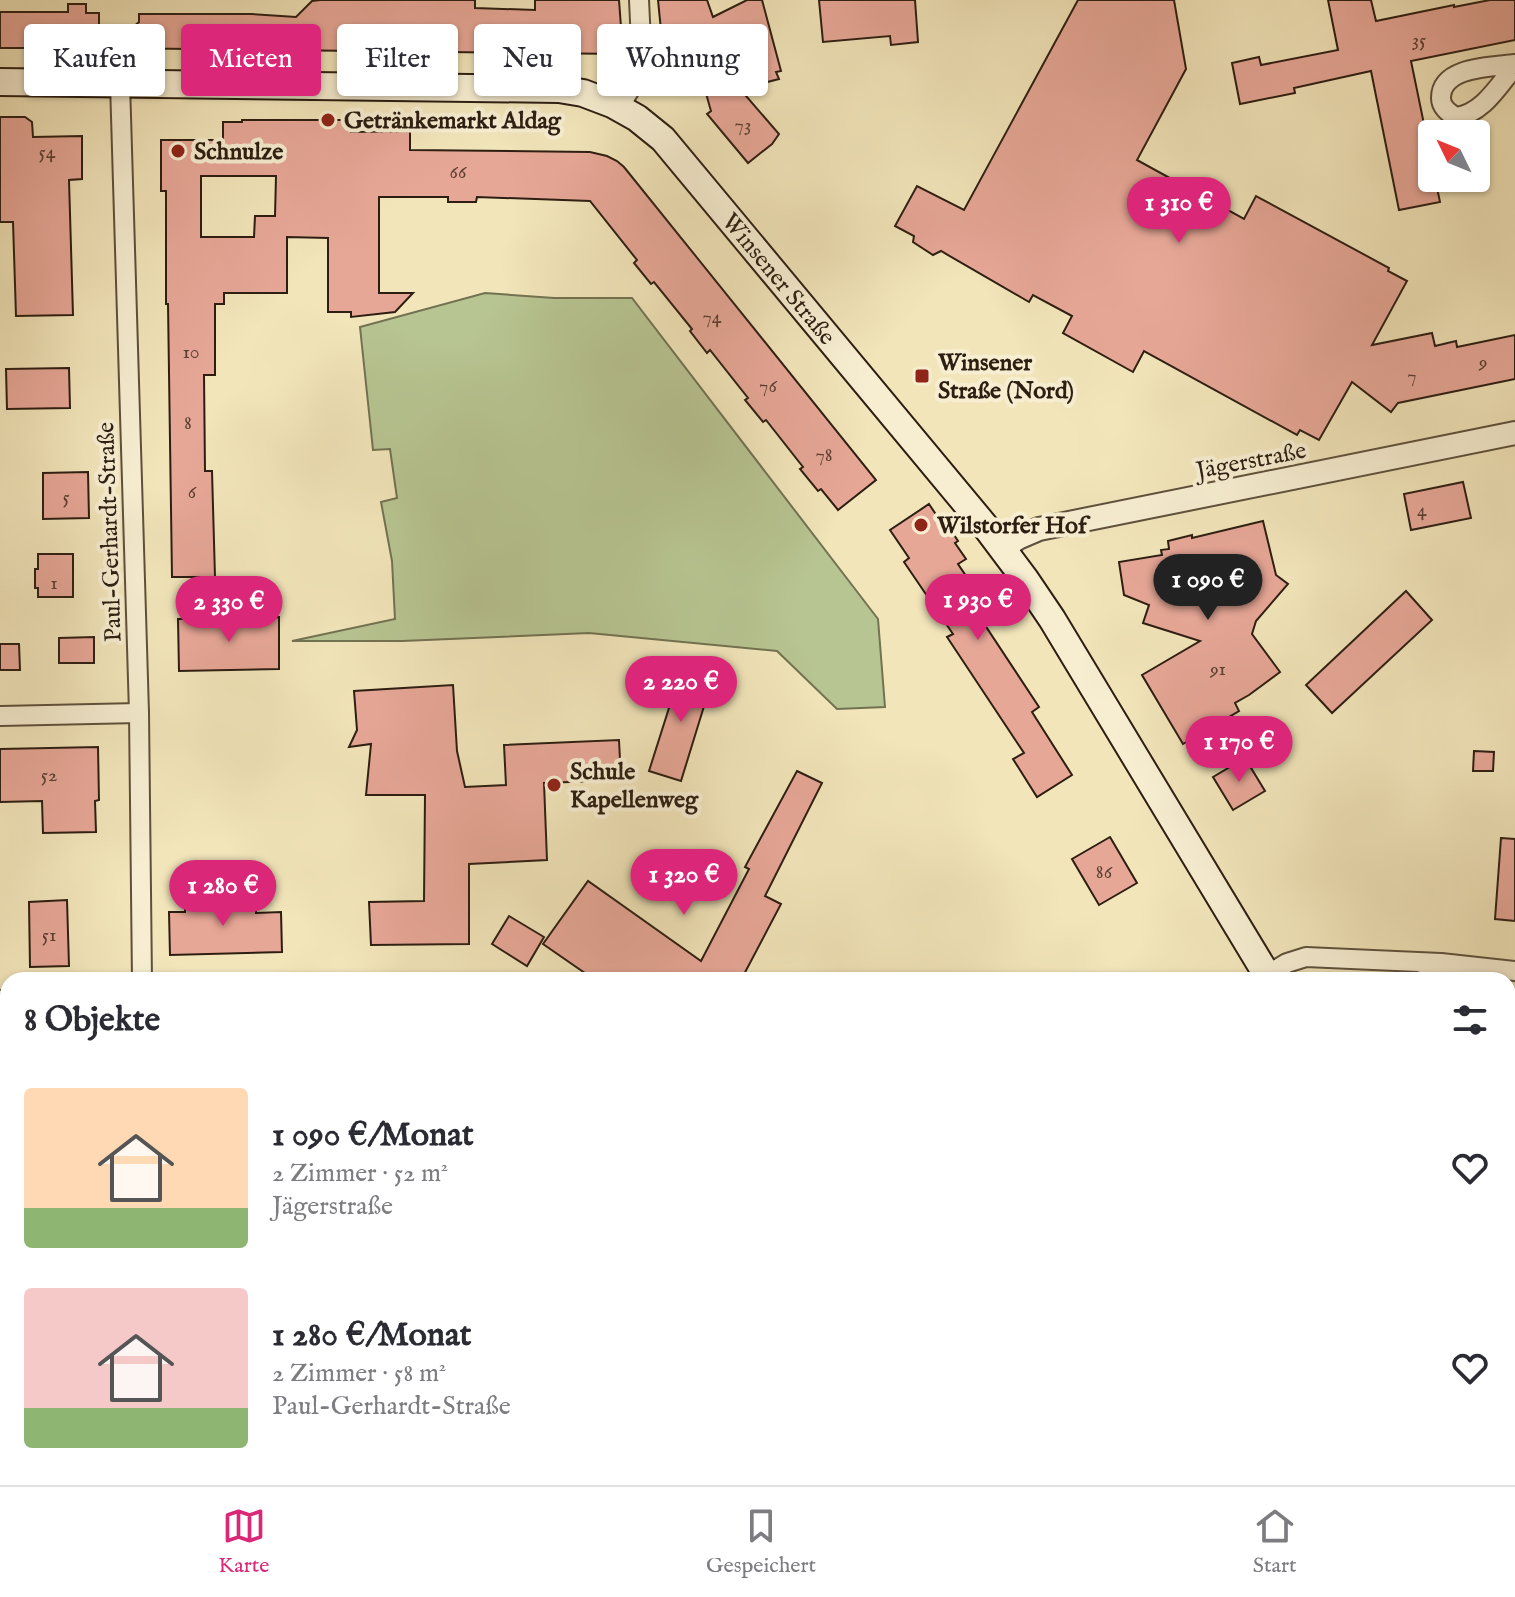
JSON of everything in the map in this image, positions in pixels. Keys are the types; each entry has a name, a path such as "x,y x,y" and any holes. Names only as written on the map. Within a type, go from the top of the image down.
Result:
{"main road":[{"name":"Winsener Straße","path":"0,82 24,82"},
{"name":"Winsener Straße","path":"165,84 559,89 583,93 619,108 663,139 1025,579 1076,656 1264,972"}],"street":[{"path":"619,108 642,63 639,0"},
{"name":"Paul-Gerhardt-Straße","path":"120,96 139,713 142,972"},
{"name":"Jägerstraße","path":"1002,549 1039,529 1515,433"},
{"path":"0,716 139,713"},
{"path":"1276,972 1287,963 1306,957 1441,963 1515,971"},
{"path":"1461,972 1481,968"}],"green space":[{"path":"485,293 554,298 632,298 878,619 885,707 837,709 777,651 589,633 402,641 292,641 395,619 392,561 381,502 397,498 390,449 373,450 360,327"}],"building":[{"path":"475,0 475,8 535,10 535,0 619,0 621,24 597,24 597,54 581,54 581,24 474,24 474,52 458,52 458,24 337,24 337,51 321,50 321,24 181,24 181,49 165,49 165,24 137,24 139,14 296,17 312,1"},
{"path":"658,0 707,0 713,17 747,0 762,0 781,71 776,72 779,79 768,82 768,24 660,24"},
{"path":"819,0 915,0 918,42 891,45 890,36 823,42"},
{"path":"1078,0 1174,0 1186,69 1137,160 1244,219 1256,196 1389,268 1388,271 1407,281 1372,345 1432,333 1435,346 1456,341 1457,347 1515,335 1515,379 1398,403 1391,412 1352,382 1319,440 1300,430 1297,435 1144,351 1133,372 1063,333 1072,316 1033,295 1029,302 941,251 933,255 913,242 914,236 895,226 917,186 964,210"},
{"path":"1328,0 1371,0 1376,21 1454,5 1515,0 1515,40 1411,61 1423,120 1418,120 1418,192 1438,192 1440,202 1399,210 1371,71 1294,88 1295,93 1240,104 1232,63 1259,57 1261,65 1338,50"},
{"path":"68,4 86,4 86,13 99,13 99,24 24,24 24,48 0,48 0,12 68,12"},
{"path":"707,96 746,96 779,134 772,144 748,163 707,114 711,111"},
{"path":"0,117 25,117 32,122 33,137 82,136 82,179 69,180 73,315 16,316 13,222 0,222"},
{"path":"351,120 351,132 410,131 410,150 590,152 617,161 876,480 838,510 821,489 818,491 800,469 803,467 766,420 763,422 745,400 748,398 710,350 707,353 654,282 651,284 634,263 637,260 590,201 477,197 476,202 448,202 448,197 379,197 379,293 413,293 395,312 351,317 351,312 328,312 328,238 287,237 287,293 224,293 224,304 215,304 215,375 204,375 205,471 212,471 215,577 172,577 166,191 161,191 161,140 223,140 223,122","holes":["201,176 276,176 275,216 255,216 254,237 201,237"]},
{"path":"69,368 70,408 7,409 6,369"},
{"path":"88,472 89,518 43,519 43,473"},
{"path":"1463,482 1471,518 1411,530 1404,494"},
{"path":"929,504 937,516 940,514 958,541 955,543 966,559 958,564 989,610 979,616 1039,707 1032,712 1072,775 1037,797 1013,759 1024,753 947,637 953,634 904,562 909,558 890,530"},
{"path":"1263,521 1276,575 1288,584 1256,621 1252,634 1280,672 1235,703 1239,711 1183,744 1142,675 1200,641 1143,623 1149,605 1124,595 1119,562 1162,555 1161,550 1169,549 1168,541"},
{"path":"38,554 73,554 73,597 38,597 35,569 38,569"},
{"path":"1406,591 1432,620 1332,713 1306,685"},
{"path":"279,617 279,669 179,671 178,619"},
{"path":"94,637 94,663 59,663 59,638"},
{"path":"0,644 19,644 20,670 0,670"},
{"path":"682,667 713,677 681,781 649,771"},
{"path":"453,685 457,751 465,787 506,785 504,745 619,740 621,780 544,783 547,860 469,864 469,944 371,945 369,902 424,901 425,795 366,795 371,744 349,747 357,730 354,691"},
{"path":"98,747 96,832 43,833 42,801 0,802 0,749"},
{"path":"1474,751 1494,752 1493,771 1473,771"},
{"path":"1245,758 1265,791 1233,810 1213,777"},
{"path":"797,771 822,783 765,896 781,904 745,972 583,972 543,944 588,881 701,961 749,869 745,867"},
{"path":"1110,837 1137,883 1099,905 1072,859"},
{"path":"1501,838 1515,839 1515,921 1495,919"},
{"path":"185,891 205,891 205,902 256,901 256,913 281,912 282,952 170,955 169,912 185,912"},
{"path":"67,900 69,966 30,967 29,902"},
{"path":"509,916 544,937 527,966 492,944"}],"place":[{"name":"Getränkemarkt Aldag","path":"328,120"},
{"name":"Schnulze","path":"178,151"},
{"name":"Winsener Straße (Nord)","path":"922,376"},
{"name":"Wilstorfer Hof","path":"921,525"},
{"name":"Schule Kapellenweg","path":"554,785"}]}
